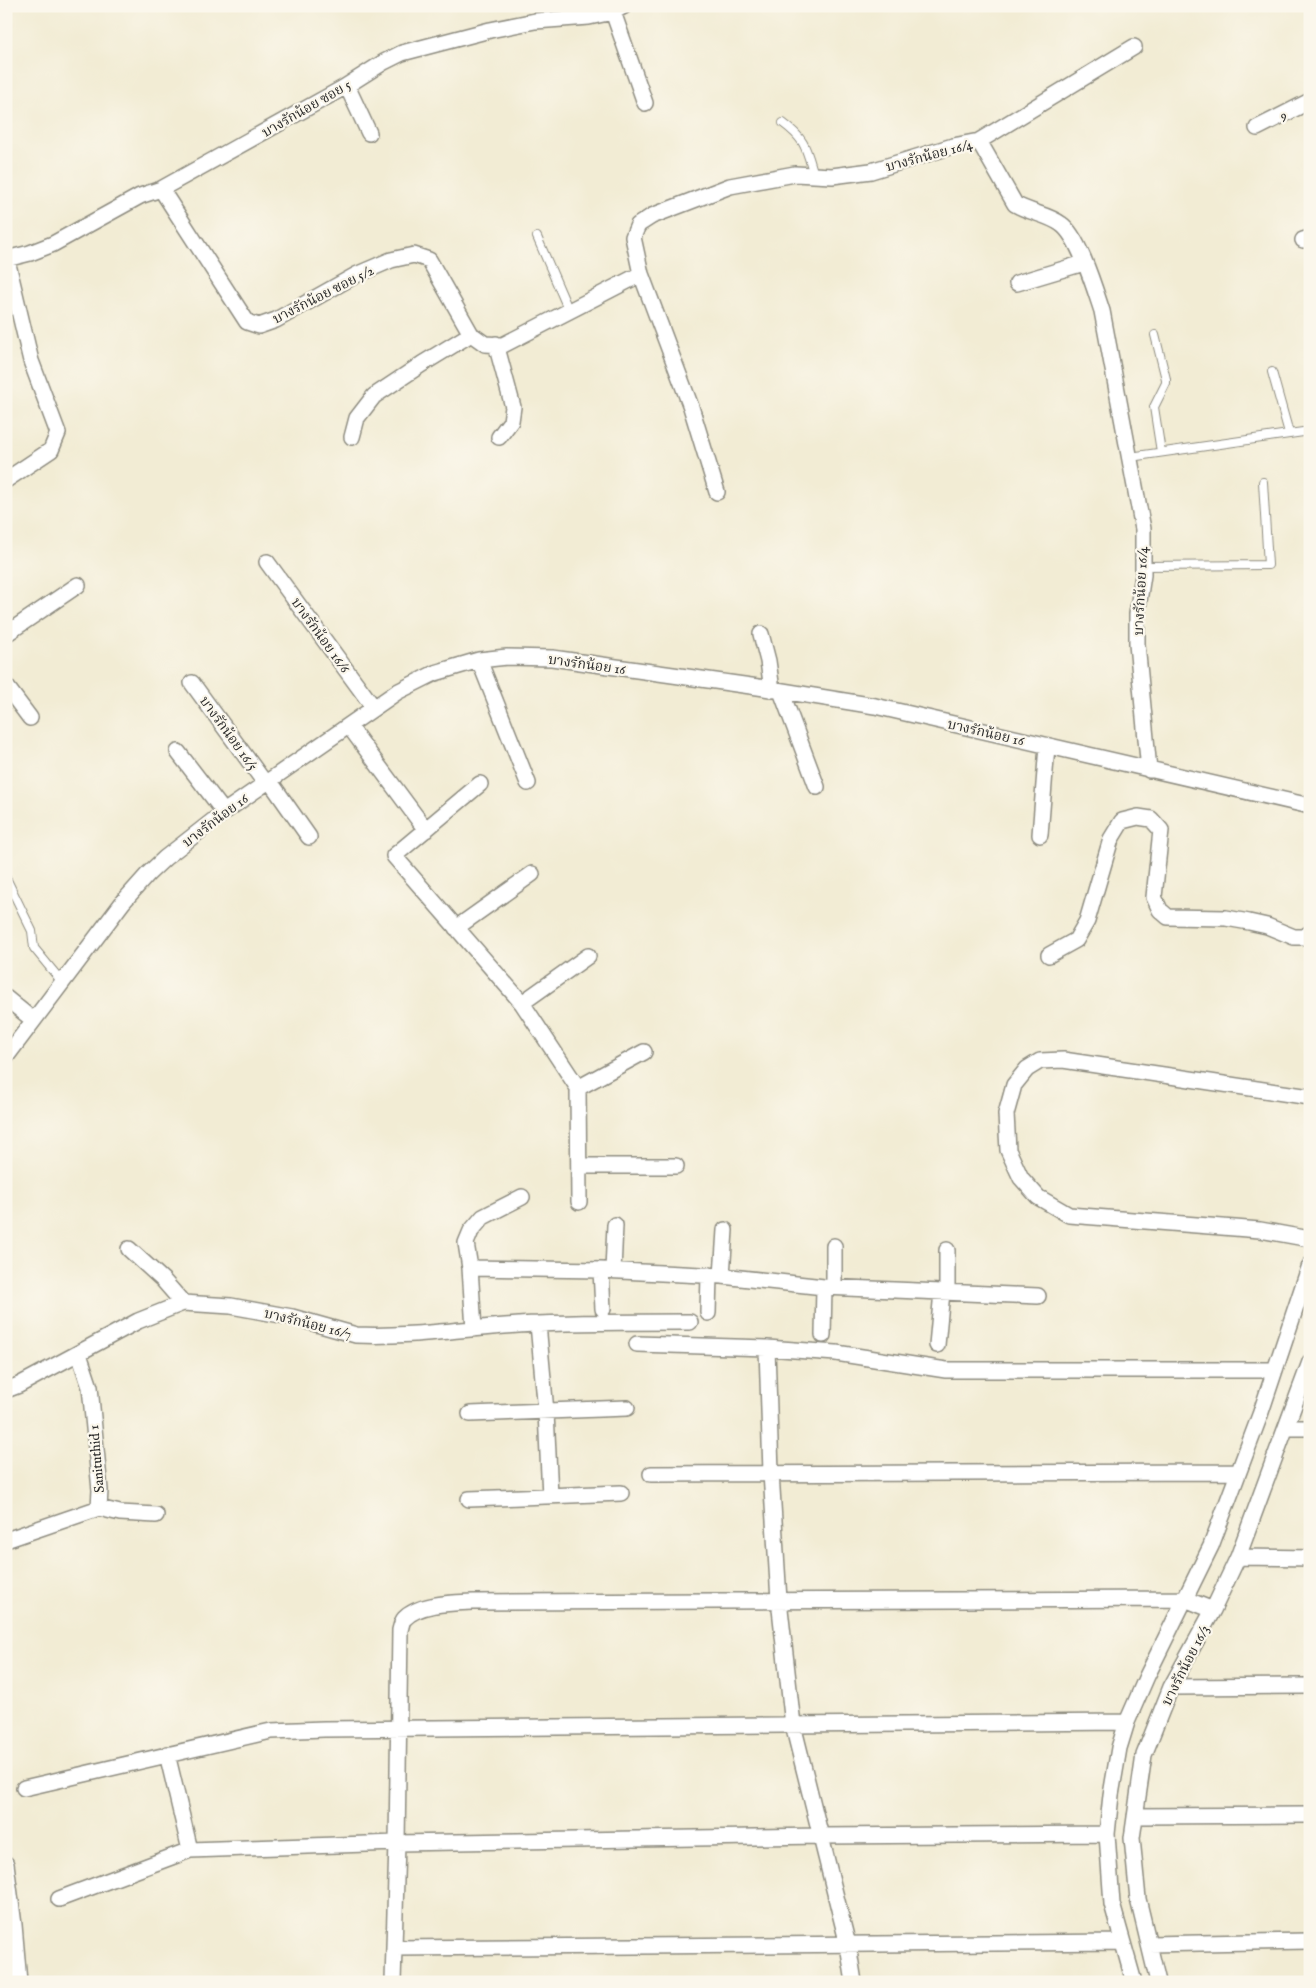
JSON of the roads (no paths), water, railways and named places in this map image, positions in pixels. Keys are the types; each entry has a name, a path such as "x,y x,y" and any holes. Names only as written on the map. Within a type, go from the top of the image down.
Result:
{"street":[{"name":"บางรักน้อย ซอย 5","path":"6,260 52,244 140,196 162,189 347,86 384,62 402,53 535,21 563,20 618,9"},
{"path":"618,9 645,103"},
{"path":"979,141 1134,47"},
{"path":"347,86 369,133"},
{"name":"9","path":"1257,128 1310,101"},
{"name":"บางรักน้อย 16/4","path":"717,492 691,407 641,274 633,237 638,225 652,216 730,186 769,177 795,174 832,176 871,171 953,146 979,141 1016,204 1024,209 1051,218 1063,225 1072,236 1102,311 1143,528 1143,566 1137,614 1137,644 1149,770"},
{"name":"บางรักน้อย ซอย 5/2","path":"162,189 247,322 259,326 276,320 356,275 391,260 414,255 429,260 471,334"},
{"path":"6,260 31,360 58,433 52,450 6,480"},
{"path":"1017,283 1084,263"},
{"path":"352,437 357,418 374,396 471,334 485,344 504,345 641,274"},
{"path":"496,344 513,407 510,421 499,437"},
{"name":"บางรักน้อย 16/6","path":"267,562 374,708"},
{"path":"6,634 78,585"},
{"path":"761,634 776,690 817,787"},
{"name":"บางรักน้อย 16","path":"6,1057 123,902 148,874 224,812 397,692 435,673 479,660 507,657 552,658 875,706 1310,806"},
{"path":"479,660 528,783"},
{"name":"บางรักน้อย 16/5","path":"192,683 309,837"},
{"path":"6,686 30,718"},
{"path":"349,726 426,830"},
{"path":"1040,835 1047,746"},
{"path":"178,752 224,812"},
{"path":"480,784 394,856 522,1003 578,1088 579,1202"},
{"path":"1049,955 1076,940 1087,921 1111,839 1122,821 1138,817 1152,819 1161,830 1154,897 1160,910 1168,917 1226,918 1267,926 1294,937 1304,937 1310,933"},
{"path":"456,928 532,874"},
{"path":"522,1003 588,956"},
{"path":"6,998 33,1020"},
{"path":"578,1088 644,1052"},
{"path":"1310,1097 1063,1060 1040,1060 1027,1069 1014,1086 1006,1114 1008,1150 1021,1178 1038,1197 1069,1215 1260,1230 1310,1239"},
{"path":"578,1166 676,1166"},
{"path":"474,1329 470,1268 466,1243 471,1231 483,1217 522,1196"},
{"path":"603,1309 614,1225"},
{"path":"708,1313 725,1230"},
{"path":"823,1336 834,1246"},
{"path":"129,1249 163,1280 183,1304"},
{"path":"937,1345 947,1250"},
{"path":"1134,1982 1112,1904 1107,1834 1118,1748 1147,1676 1211,1546 1275,1370 1310,1265"},
{"path":"470,1268 607,1270 716,1275 829,1287 1038,1296"},
{"name":"บางรักน้อย 16/7","path":"6,1390 138,1322 183,1304 231,1306 292,1316 356,1335 397,1335 538,1324 690,1322"},
{"path":"538,1324 546,1412 550,1496"},
{"path":"637,1344 767,1348 836,1353 946,1370 1275,1370"},
{"path":"767,1348 770,1473 779,1600 793,1724 848,1945 854,1982"},
{"name":"Sanituthid 1","path":"6,1540 99,1508 100,1490 90,1387 79,1354"},
{"name":"บางรักน้อย 16/3","path":"1158,1982 1137,1891 1132,1838 1144,1755 1171,1687 1213,1610 1238,1557 1310,1362"},
{"path":"470,1414 627,1408"},
{"path":"1286,1428 1310,1428"},
{"path":"651,1474 1238,1472"},
{"path":"469,1500 621,1493"},
{"path":"99,1508 120,1513 156,1515"},
{"path":"1238,1557 1310,1558"},
{"path":"393,1982 400,1630 404,1619 434,1604 473,1602 1184,1599 1213,1610"},
{"path":"1171,1687 1310,1686"},
{"path":"24,1788 271,1731 793,1724 1127,1722"},
{"path":"167,1754 190,1850"},
{"path":"1135,1816 1310,1815"},
{"path":"59,1899 190,1850 397,1843 822,1836 1107,1834"},
{"path":"6,1864 19,1982"},
{"path":"1149,1944 1310,1941"},
{"path":"394,1948 1122,1942"}],"lane":[{"path":"783,123 798,135 806,147 814,175"},
{"path":"537,237 568,311"},
{"path":"1155,335 1166,378 1166,383 1154,407 1161,452"},
{"path":"1272,372 1288,433"},
{"path":"1130,457 1310,431"},
{"path":"1143,566 1268,565 1263,482"},
{"path":"7,880 32,931 34,948 62,982"}]}
